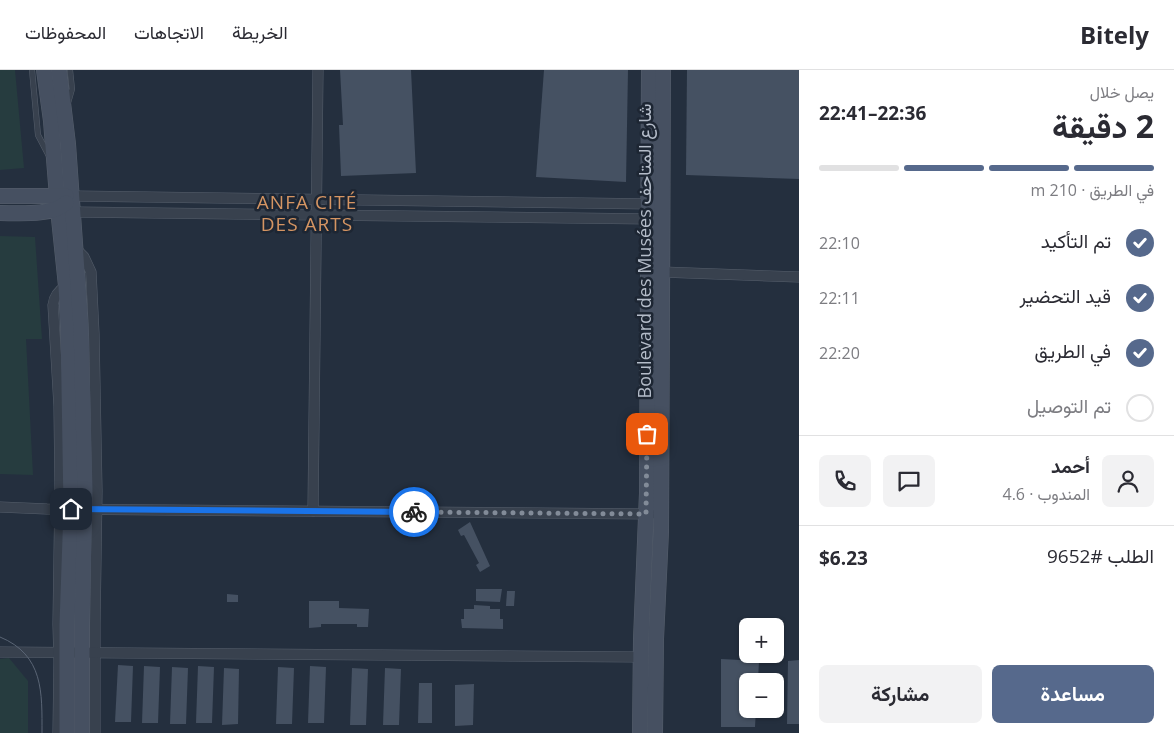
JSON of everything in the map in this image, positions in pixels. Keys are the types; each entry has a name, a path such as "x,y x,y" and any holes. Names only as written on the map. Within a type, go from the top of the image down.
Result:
{"street":[{"path":"44,70 55,164 63,200 74,212 81,328 78,509 67,624 76,652 95,733"},
{"path":"58,733 76,652 95,625 78,509 66,286 63,200 64,111 59,70"},
{"path":"313,511 318,70"},
{"name":"Boulevard des Musées شارع المتاحف","path":"649,70 655,211 655,733"},
{"name":"Boulevard des Musées شارع المتاحف","path":"640,733 641,657 654,514 662,272 655,211 663,70"},
{"path":"0,196 63,200 316,199 655,211"},
{"path":"0,213 35,212 63,200"},
{"path":"74,212 316,215 655,211"},
{"path":"662,272 799,277"},
{"path":"0,507 654,514"},
{"path":"0,652 641,657"},
{"path":"67,733 76,652"},
{"path":"76,652 82,733"}],"lane":[{"path":"32,70 38,135 45,150 55,164"},
{"path":"64,111 71,93 70,70"}],"green space":[{"path":"0,70 15,70 24,168 0,170"},
{"path":"0,236 35,237 42,339 26,339 33,475 0,474"},
{"path":"9,658 28,681 28,733 0,733 0,659"}],"building":[{"path":"340,70 411,70 416,173 341,176 339,125 343,125"},
{"path":"544,70 628,70 626,182 536,177"},
{"path":"687,70 799,70 799,179 686,175"},
{"path":"470,522 490,566 480,572 476,565 479,563 464,535 461,536 458,530"},
{"path":"476,589 502,589 500,602 476,601"},
{"path":"507,591 515,591 514,606 506,606"},
{"path":"227,594 238,595 238,602 227,602"},
{"path":"309,601 339,601 339,608 369,609 368,627 357,627 357,624 321,624 321,627 309,628"},
{"path":"474,605 490,606 490,609 500,609 503,629 462,628 461,619 464,619 464,609 474,609"},
{"path":"721,659 739,660 739,663 759,663 758,673 739,673 739,718 756,718 755,727 721,727"},
{"path":"799,660 799,724 787,724 788,661"},
{"path":"118,665 133,666 131,722 115,722"},
{"path":"144,666 160,667 158,723 142,723"},
{"path":"198,666 214,667 212,723 196,723"},
{"path":"310,666 326,667 324,723 308,723"},
{"path":"172,667 188,668 186,724 170,724"},
{"path":"278,667 294,668 292,724 276,724"},
{"path":"224,668 239,669 238,724 222,725"},
{"path":"352,668 368,669 366,725 350,725"},
{"path":"385,668 401,669 399,725 383,725"},
{"path":"419,683 432,683 432,723 418,723"},
{"path":"474,684 473,725 455,726 455,685"}],"tram line":[{"path":"0,637 25,654 33,665 38,677 42,704 42,733"}],"way so far":[{"path":"414,512 646,514 647,434"}],"district":[{"name":"ANFA CITÉ DES ARTS","path":"307,213"}],"route":[{"path":"71,509 414,512"}]}
